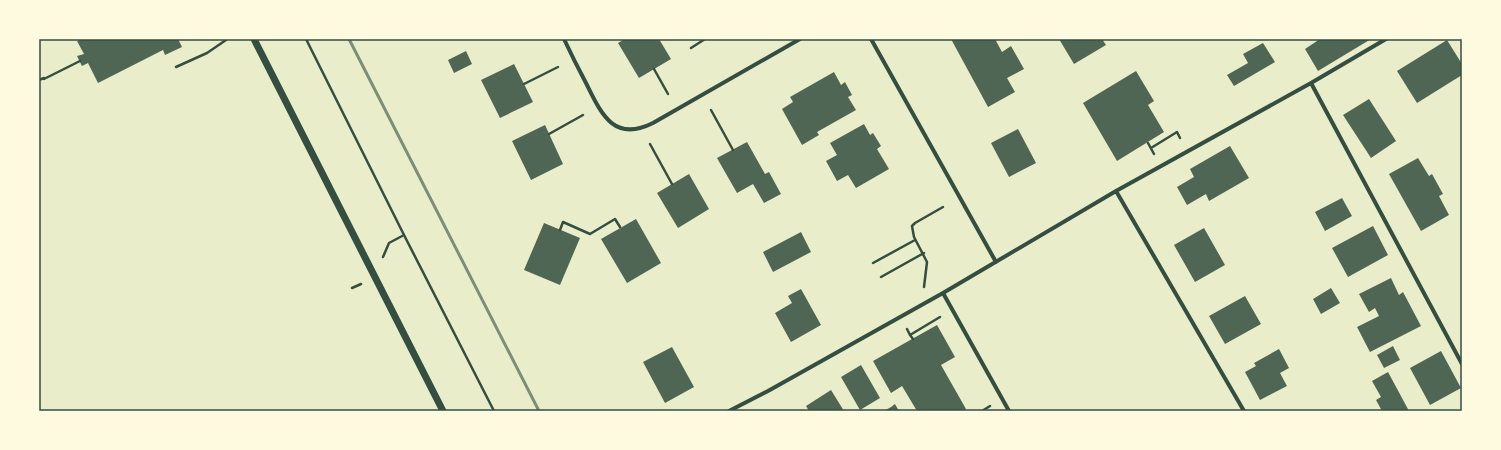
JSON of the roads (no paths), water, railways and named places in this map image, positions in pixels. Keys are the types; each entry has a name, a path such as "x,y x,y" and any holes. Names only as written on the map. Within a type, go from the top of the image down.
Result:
{"street":[{"path":"254,39 444,411"},
{"path":"564,39 598,108 608,121 618,127 632,129 648,125 800,39"},
{"path":"871,39 996,262"},
{"path":"729,411 943,293 1116,191 1311,84 1386,39"},
{"path":"1311,84 1462,364"},
{"path":"1116,191 1244,411"},
{"path":"943,293 1009,411"}],"railway":[{"path":"349,39 539,411"}]}
